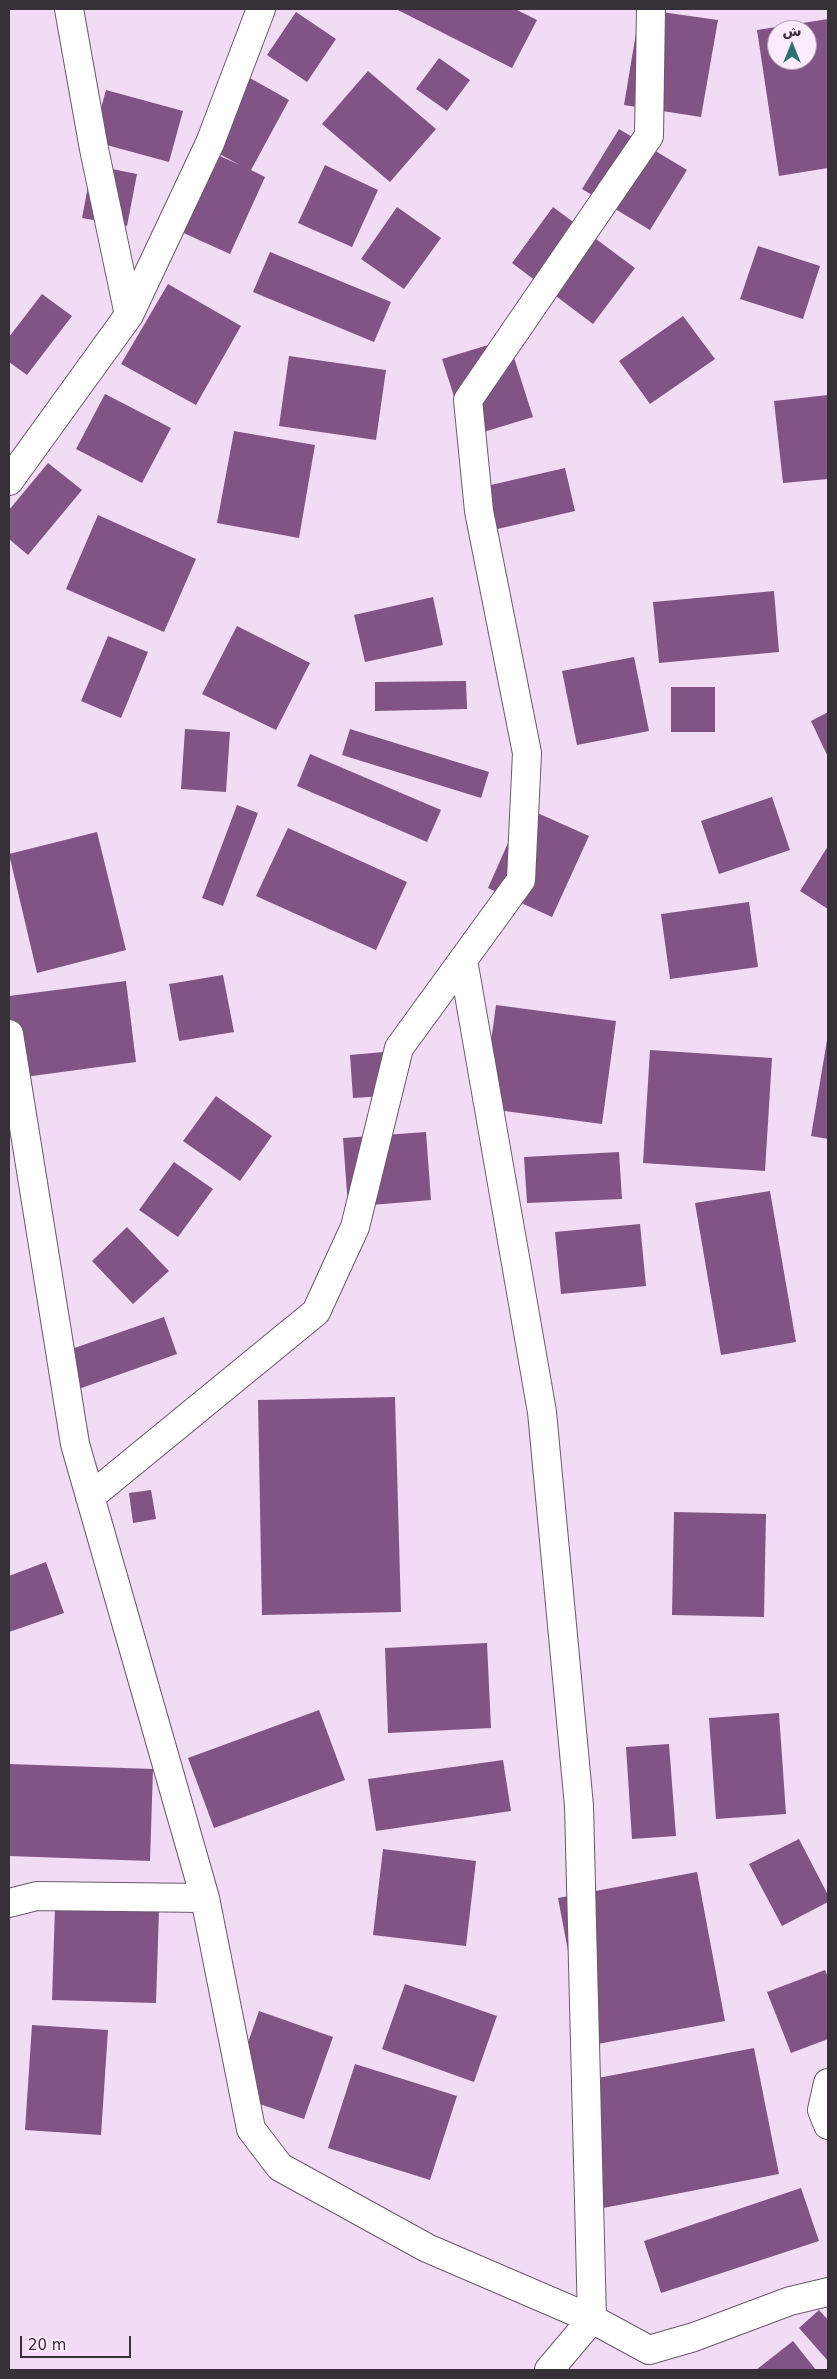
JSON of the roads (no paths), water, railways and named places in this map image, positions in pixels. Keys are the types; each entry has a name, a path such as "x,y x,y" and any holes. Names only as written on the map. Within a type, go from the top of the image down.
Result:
{"street":[{"path":"69,9 94,149 129,315"},
{"path":"9,481 129,315 210,142 261,9"},
{"path":"90,1497 316,1312 355,1228 399,1048 522,880 527,753 479,510 468,400 649,136 651,9"},
{"path":"463,960 544,1432 579,1806 592,2318 549,2370"},
{"path":"9,1034 74,1444 205,1898 251,2129 280,2167 427,2248 592,2318 649,2350 694,2337 790,2301 828,2292"},
{"path":"9,1903 37,1896 205,1898"},
{"path":"828,2083 822,2110 828,2125"}]}
